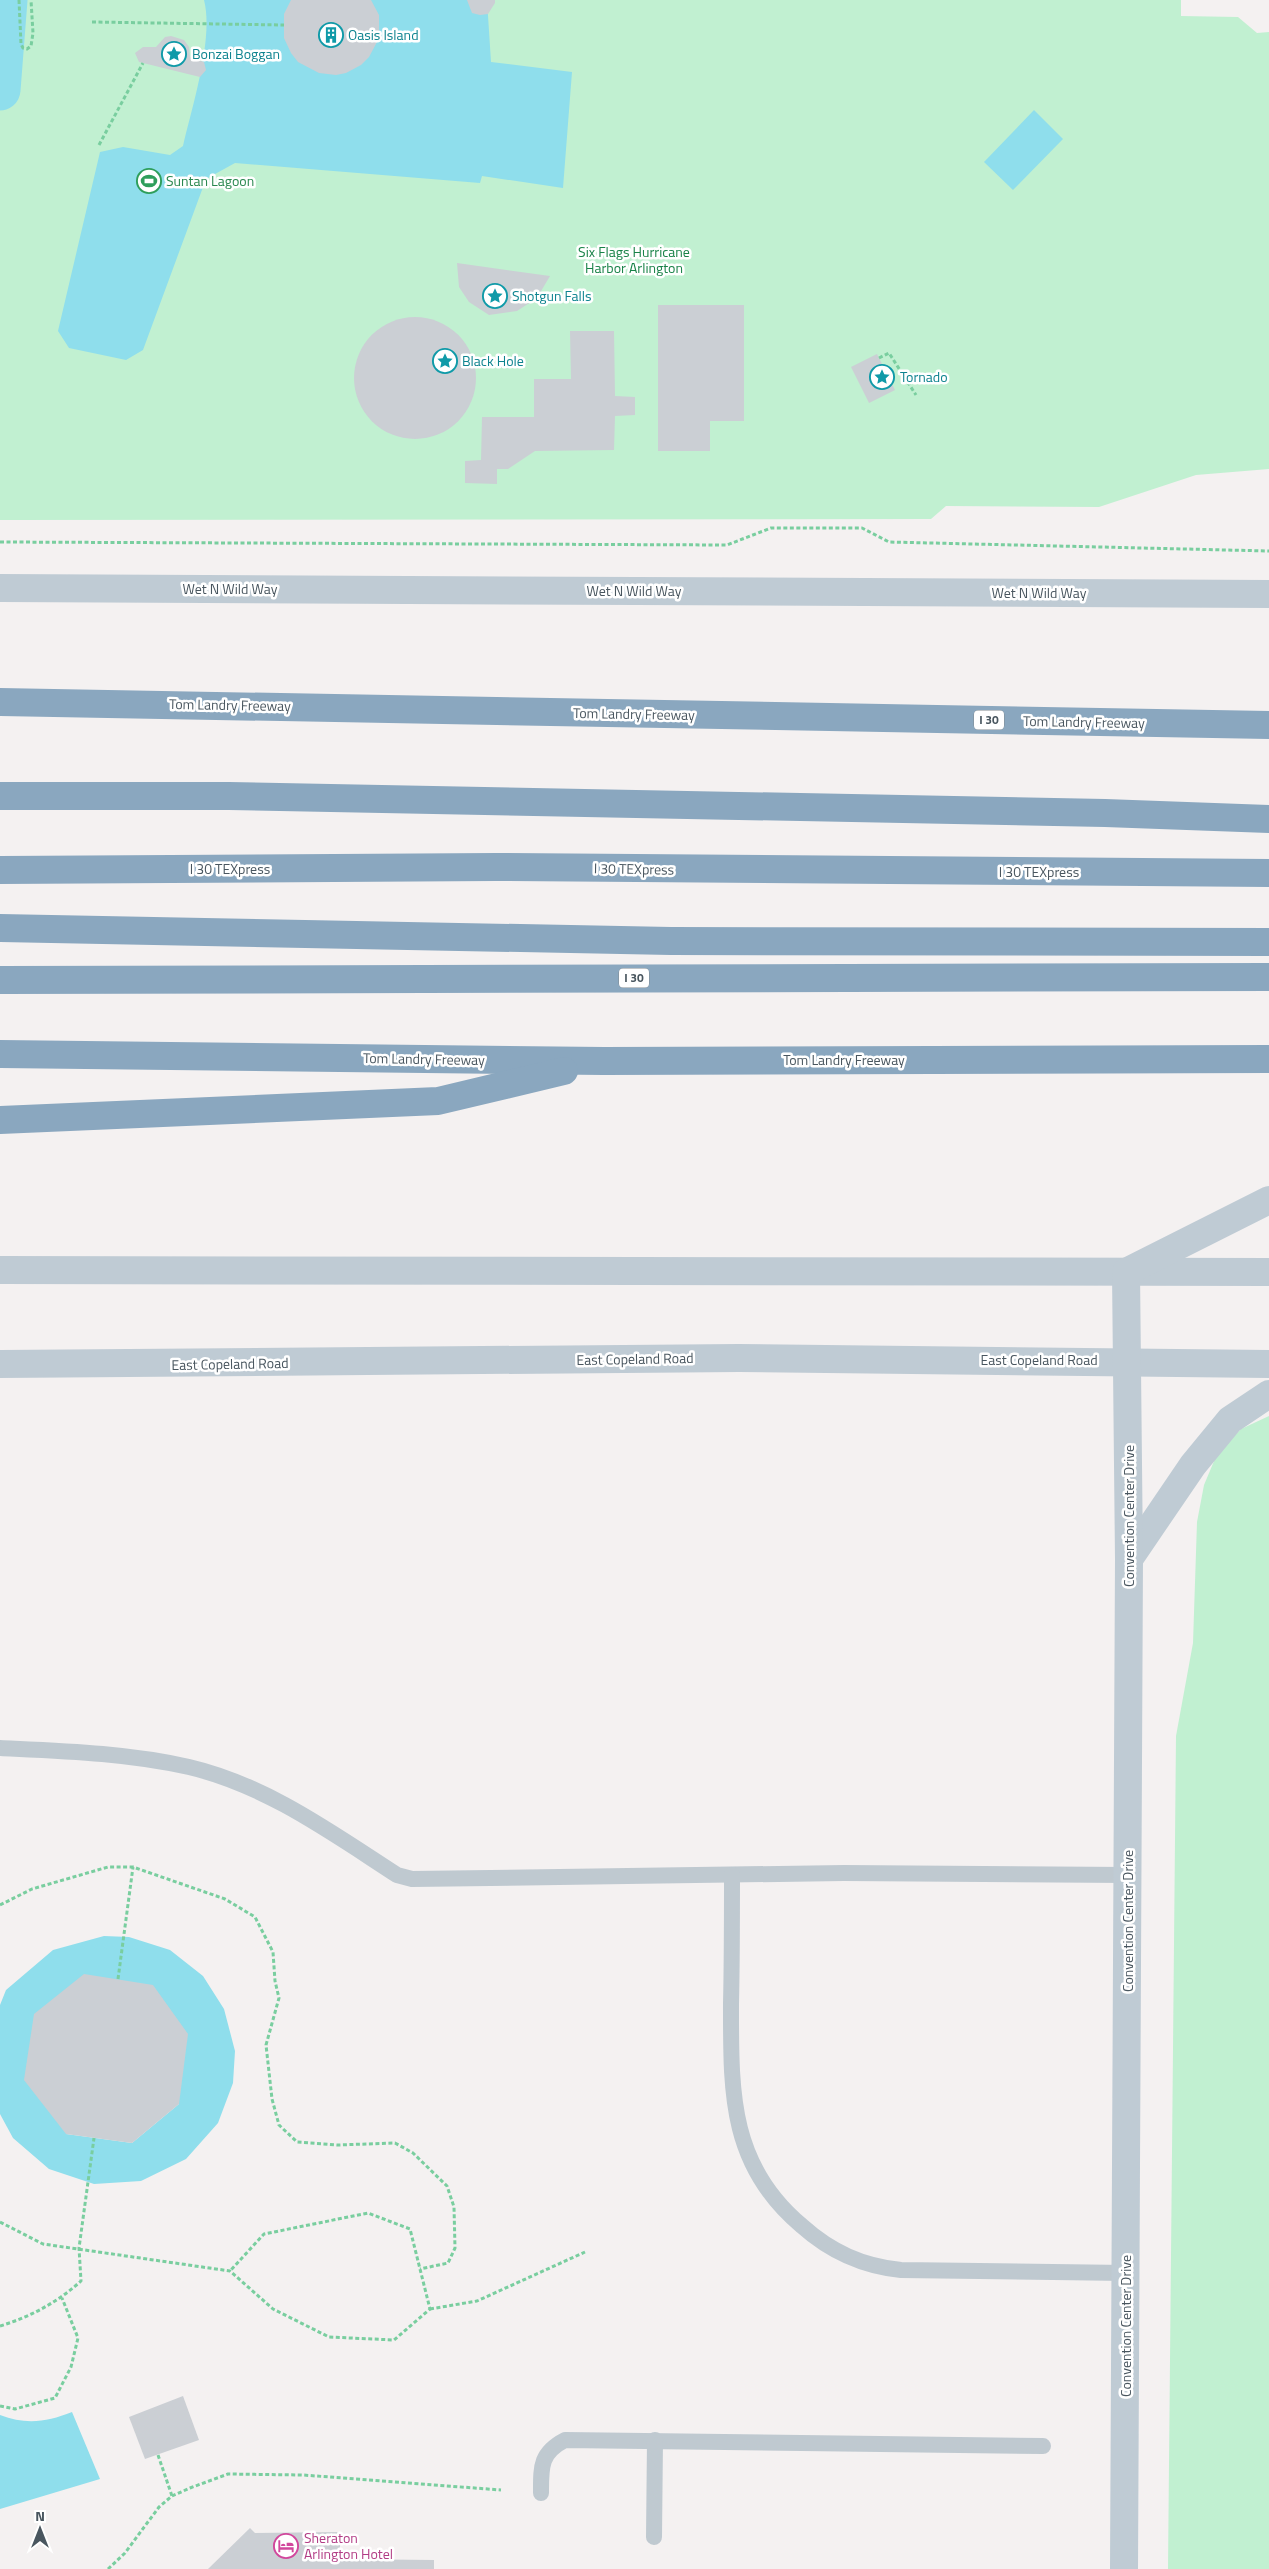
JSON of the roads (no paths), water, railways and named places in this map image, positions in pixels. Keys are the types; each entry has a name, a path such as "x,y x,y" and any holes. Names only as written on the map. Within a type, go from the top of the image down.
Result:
{"highway":[{"name":"Tom Landry Freeway","path":"0,702 1269,725"},
{"path":"0,796 229,796 1095,813 1269,819"},
{"name":"I 30 TEXpress","path":"0,870 495,866 1269,873"},
{"path":"0,928 671,941 1269,942"},
{"name":"I 30","path":"0,980 1269,977"},
{"name":"Tom Landry Freeway","path":"0,1054 604,1061 1269,1059"},
{"path":"0,1120 438,1101 604,1061"}],"main road":[{"name":"Wet N Wild Way","path":"0,588 1269,594"},
{"path":"1126,1272 1269,1200"},
{"path":"0,1270 1269,1272"},
{"name":"Convention Center Drive","path":"1124,2569 1130,1559 1126,1272"},
{"name":"East Copeland Road","path":"0,1364 729,1358 1269,1364"},
{"path":"1130,1559 1193,1465 1230,1420 1269,1394"}],"lane":[{"path":"0,1748 86,1752 190,1768 244,1787 300,1812 397,1875 412,1879 732,1875 1128,1875"},
{"path":"732,1875 732,2089 739,2127 749,2158 767,2191 787,2214 837,2253 877,2267 900,2270 1126,2273"},
{"path":"541,2493 544,2458 552,2446 565,2440 1043,2446"},
{"path":"654,2537 656,2440"}],"water":[{"name":"Suntan Lagoon","path":"204,0 487,0 491,62 572,72 563,188 482,176 480,183 235,163 206,179 143,350 126,360 69,348 58,331 100,152 123,147 170,155 183,146 204,53 206,16"},
{"path":"1034,110 1063,139 1013,190 984,162"},
{"path":"104,1936 129,1937 170,1950 203,1976 224,2009 235,2051 233,2083 218,2123 186,2159 141,2181 94,2184 49,2169 13,2138 0,2114 0,2005 6,1990 53,1950","holes":["179,2104 132,2143 66,2134"]},
{"path":"72,2412 100,2479 0,2509 0,2415 19,2420 36,2421"}],"waterway":[{"path":"0,90 7,0"}],"place":[{"name":"Oasis Island","path":"331,35"},
{"name":"Bonzai Boggan","path":"174,54"},
{"name":"Suntan Lagoon","path":"149,181"},
{"name":"Shotgun Falls","path":"495,296"},
{"name":"Black Hole","path":"445,361"},
{"name":"Tornado","path":"882,377"},
{"name":"Sheraton Arlington Hotel","path":"286,2546"}],"park label":[{"name":"Six Flags Hurricane Harbor Arlington","path":"634,260"}]}
